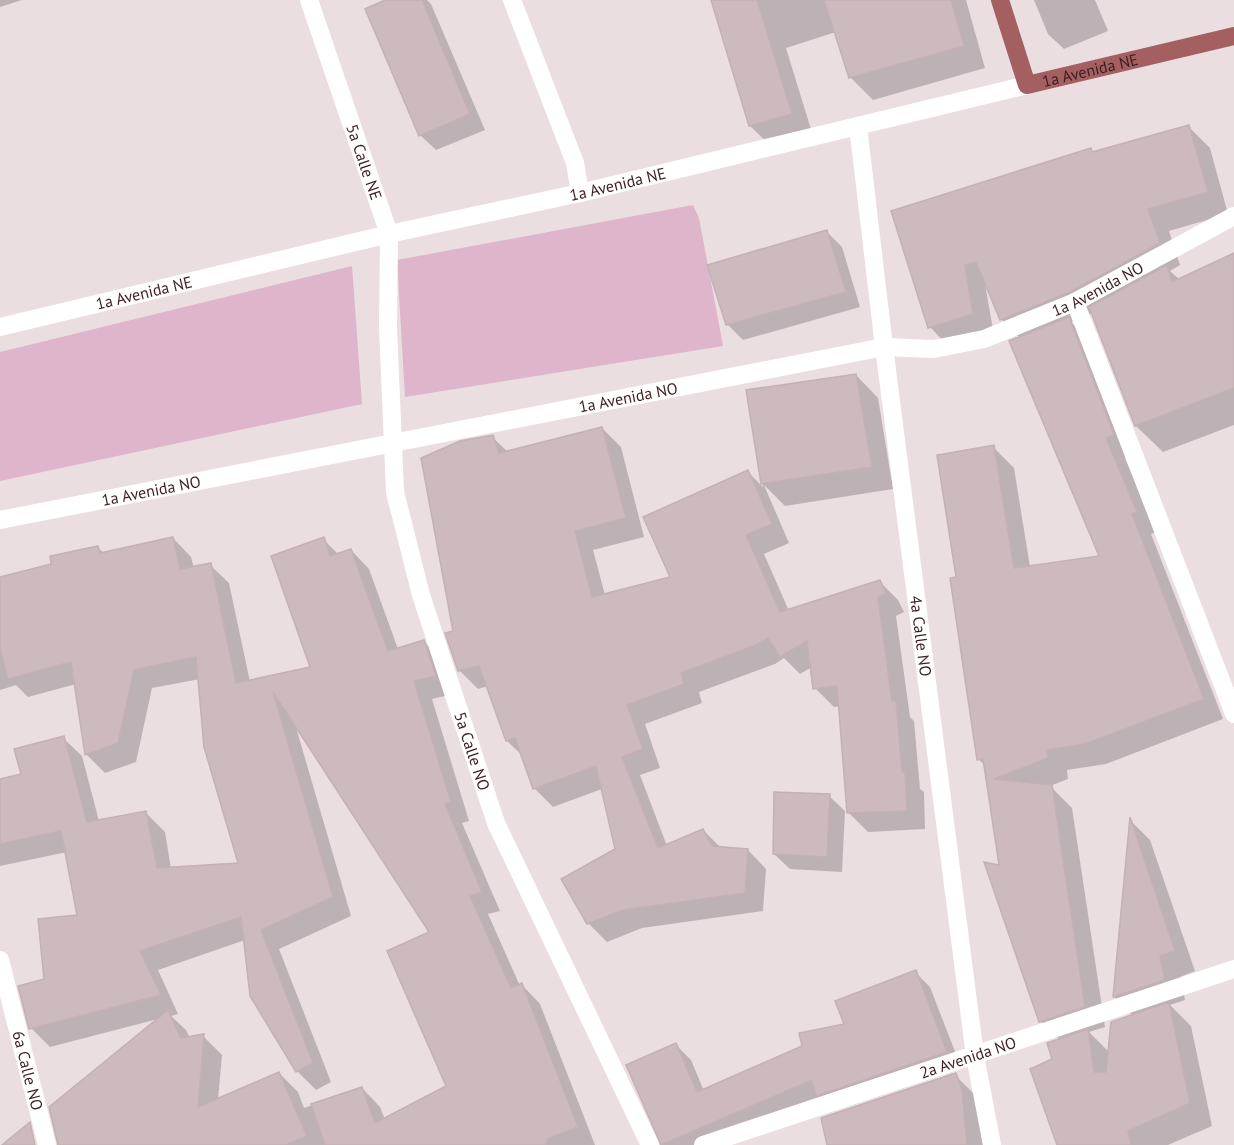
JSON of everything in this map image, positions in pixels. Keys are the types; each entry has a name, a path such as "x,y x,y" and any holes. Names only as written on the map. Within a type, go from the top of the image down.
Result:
{"main road":[{"path":"1000,0 1027,85"},
{"name":"1a Avenida NE","path":"1027,85 1234,36"}],"street":[{"name":"5a Calle NE","path":"309,0 389,234 388,328"},
{"path":"512,0 575,163 580,194"},
{"name":"1a Avenida NE","path":"0,327 389,234 580,194 1027,85"},
{"name":"4a Calle NO","path":"858,126 975,1056 992,1145"},
{"name":"1a Avenida NO","path":"0,519 884,347 934,349 984,339 1075,302 1234,216"},
{"path":"1075,302 1234,714"},
{"name":"5a Calle NO","path":"388,328 395,492 421,595 496,823 650,1145"},
{"name":"6a Calle NO","path":"0,960 47,1145"},
{"name":"2a Avenida NO","path":"703,1145 1234,969"}],"shaded area":[{"path":"693,205 699,218 723,346 405,397 397,260"},
{"path":"352,266 362,404 0,481 0,352"}],"building":[{"path":"385,0 422,0 470,114 419,136 365,9"},
{"path":"711,0 757,0 792,114 749,126"},
{"path":"824,0 951,0 964,46 849,78"},
{"path":"1189,125 1208,192 1148,209 1160,243 1070,292 1000,320 976,262 965,265 973,314 928,328 891,211 1091,148 1092,152"},
{"path":"827,230 846,292 726,325 707,265"},
{"path":"1234,253 1234,388 1135,426 1089,307 1167,265 1172,282"},
{"path":"1069,317 1114,435 1106,438 1137,512 1132,514 1204,699 1085,744 1047,750 1048,758 994,779 1052,785 1085,1007 1039,1022 984,862 999,865 983,759 977,760 950,578 956,577 937,455 994,445 1014,568 1099,556 1009,341"},
{"path":"856,374 872,467 761,484 746,390"},
{"path":"602,427 626,518 575,531 592,597 670,577 643,517 748,470 772,524 746,535 780,612 880,580 886,593 878,598 892,701 896,701 902,772 905,772 907,811 847,813 837,686 813,689 807,641 780,657 768,638 756,645 681,673 684,684 627,705 643,749 622,757 658,848 703,829 712,846 748,849 745,893 623,910 587,924 561,879 615,849 596,766 533,789 515,738 506,741 479,666 458,671 445,633 453,631 421,458 460,441 493,435 499,453"},
{"path":"173,537 180,569 211,563 236,683 310,667 271,556 324,537 330,556 351,549 388,651 424,640 436,676 414,681 451,802 445,804 482,892 470,896 511,988 522,983 578,1127 549,1138 546,1145 325,1145 311,1104 362,1087 375,1123 446,1086 387,951 429,932 273,692 333,897 261,930 313,1063 296,1072 250,996 241,917 140,951 161,995 29,1029 18,986 44,979 38,919 77,915 61,831 0,844 0,779 21,774 14,749 64,736 87,822 146,811 157,868 238,863 204,747 196,657 134,670 118,743 85,755 71,662 8,679 0,650 0,577 51,564 50,556 98,546 100,553"},
{"path":"774,792 830,794 827,857 773,854"},
{"path":"1130,817 1175,951 1160,956 1165,980 1113,997"},
{"path":"916,970 947,1052 816,1096 812,1080 661,1145 626,1065 676,1043 697,1092 802,1046 799,1033 844,1024 835,1001"},
{"path":"1169,1002 1190,1103 1128,1131 1131,1145 1057,1145 1030,1069 1052,1059 1047,1043 1088,1029 1094,1072 1106,1072 1111,1022"},
{"path":"168,1010 181,1038 204,1034 198,1107 279,1072 307,1136 286,1145 58,1145 49,1107"},
{"path":"956,1073 962,1090 967,1145 827,1145 821,1118"},
{"path":"30,1122 35,1145 2,1145"}]}
